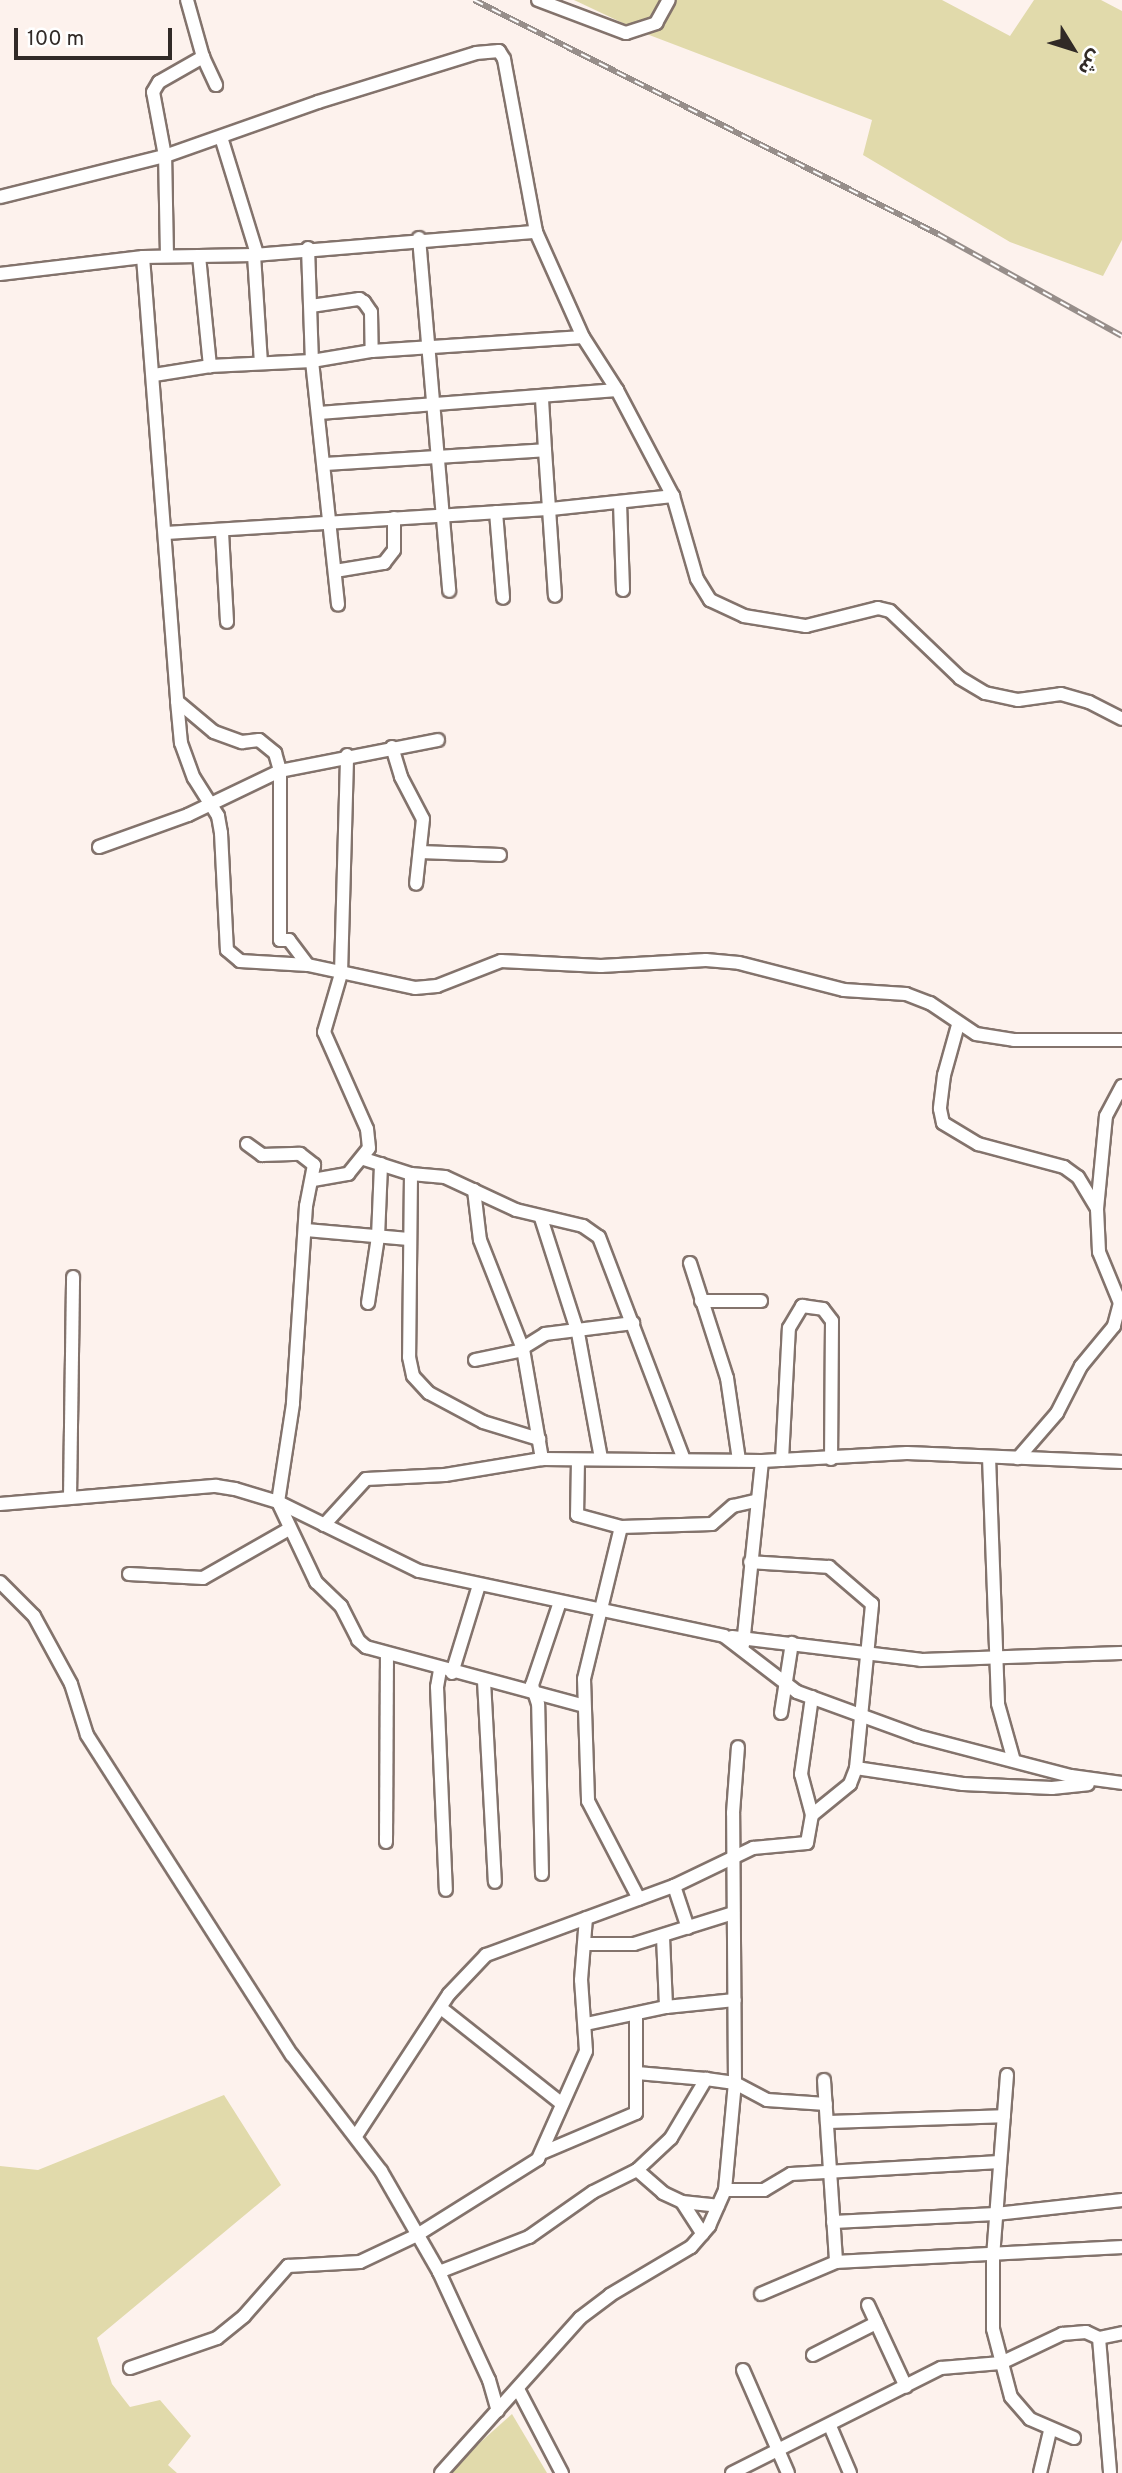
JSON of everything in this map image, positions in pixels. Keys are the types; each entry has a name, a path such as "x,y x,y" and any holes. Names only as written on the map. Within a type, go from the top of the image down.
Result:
{"street":[{"path":"187,0 202,58 216,85"},
{"path":"538,0 626,33 656,23 669,0"},
{"path":"0,197 165,156 493,49 504,59 536,232 583,337 617,390 673,496 697,579 710,600 722,607 806,626 878,608 890,611 960,678 985,693 1018,700 1061,694 1089,702 1122,719"},
{"path":"167,256 165,156 155,86 202,58"},
{"path":"221,136 255,254 261,362"},
{"path":"0,274 143,257 255,254 419,238 536,232"},
{"path":"419,238 436,456 446,513 449,591"},
{"path":"308,248 312,361 338,605"},
{"path":"199,256 210,366"},
{"path":"143,257 181,743 194,778 211,801 221,834 229,955 240,961 308,965 415,988 437,986 501,961 601,966 706,960 763,967 785,978 844,990 906,994 938,1007 958,1025 976,1034 1014,1040 1122,1040"},
{"path":"311,306 364,302 371,312 372,351"},
{"path":"154,375 210,366 312,361 372,351 429,350 583,337"},
{"path":"319,413 542,399 617,390"},
{"path":"542,399 555,596"},
{"path":"325,464 545,450"},
{"path":"166,533 222,532 446,513 551,509 673,496"},
{"path":"620,503 623,590"},
{"path":"496,512 503,598"},
{"path":"335,571 384,563 394,550 394,518"},
{"path":"222,532 227,622"},
{"path":"177,701 214,732 242,742 259,740 268,746 280,771 280,940 289,940 308,965"},
{"path":"99,847 188,815 211,801 280,771 347,755 438,740"},
{"path":"393,747 401,777 423,818 416,884"},
{"path":"313,1180 348,1174 364,1159 370,1138 324,1032 341,974 347,755"},
{"path":"420,852 500,856"},
{"path":"958,1025 944,1075 940,1109 943,1123 978,1144 1065,1167 1078,1177 1097,1209"},
{"path":"1018,1458 1057,1413 1081,1366 1120,1317 1117,1292 1099,1252 1097,1209 1106,1116 1122,1086"},
{"path":"247,1144 262,1155 306,1156 314,1165 313,1180 307,1198 293,1405 278,1502 316,1582 341,1606 358,1640 387,1655 584,1706"},
{"path":"364,1159 411,1174 434,1174 541,1218 583,1226 599,1237 682,1457"},
{"path":"368,1303 378,1237 381,1164"},
{"path":"411,1174 409,1357 418,1383 483,1422 539,1439"},
{"path":"474,1190 480,1240 523,1349 542,1459"},
{"path":"541,1218 579,1333 601,1458"},
{"path":"306,1230 409,1239"},
{"path":"690,1263 727,1378 740,1460"},
{"path":"70,1498 73,1277"},
{"path":"701,1301 761,1301"},
{"path":"782,1460 789,1328 802,1306 823,1309 832,1321 831,1459"},
{"path":"475,1360 523,1349 545,1334 579,1333 633,1323"},
{"path":"324,1525 366,1479 445,1475 542,1459 682,1457 762,1461 907,1453 1122,1462"},
{"path":"989,1457 998,1704 1014,1761"},
{"path":"578,1460 577,1515 621,1527 712,1524 733,1506 755,1501"},
{"path":"743,1643 755,1501 762,1461"},
{"path":"0,1504 216,1486 278,1502 389,1559 480,1585 724,1636 743,1643 792,1643 869,1651 921,1660 997,1660 1122,1653"},
{"path":"621,1527 584,1679 588,1801 639,1899"},
{"path":"129,1574 203,1578 289,1529"},
{"path":"750,1562 822,1566 840,1573 872,1604 869,1651 859,1715 856,1768 843,1793 812,1815"},
{"path":"0,1582 34,1616 71,1684 87,1735 297,2063 356,2136 417,2235 439,2272 489,2380 498,2411"},
{"path":"446,1889 437,1688 446,1672 480,1585"},
{"path":"542,1874 532,1685 560,1602"},
{"path":"743,1643 786,1685 812,1697 917,1736 1102,1782"},
{"path":"781,1713 792,1643"},
{"path":"386,1842 387,1655"},
{"path":"484,1681 495,1882"},
{"path":"356,2136 458,1981 486,1955 674,1886 764,1845 807,1843 812,1815 801,1773 812,1697"},
{"path":"441,2473 595,2305 691,2248 703,2234 725,2190 735,2083 733,1913 738,1747"},
{"path":"856,1768 962,1784 1052,1788 1102,1782 1122,1783"},
{"path":"674,1886 688,1928"},
{"path":"584,1944 617,1947 663,1937 733,1913"},
{"path":"544,2152 561,2103 586,2051 581,1980 586,1918"},
{"path":"663,1937 666,2007"},
{"path":"586,2024 666,2007 735,2000"},
{"path":"440,2008 561,2103"},
{"path":"130,2368 217,2338 244,2316 288,2266 360,2262 417,2235 520,2175 544,2152 632,2117 638,2106 636,2014"},
{"path":"637,2073 706,2078 735,2083 767,2100 826,2104"},
{"path":"1007,2075 993,2255 993,2329 1011,2397 1030,2418 1050,2431 1074,2438"},
{"path":"439,2272 529,2237 593,2192 637,2170 671,2138 706,2078"},
{"path":"824,2081 836,2262"},
{"path":"827,2122 1003,2116"},
{"path":"725,2190 764,2190 792,2175 1000,2162"},
{"path":"637,2170 663,2193 682,2202 718,2206"},
{"path":"833,2222 996,2214 1122,2200"},
{"path":"682,2202 703,2234"},
{"path":"761,2294 836,2262 1122,2247"},
{"path":"868,2305 906,2387"},
{"path":"813,2355 876,2323"},
{"path":"732,2473 779,2452 941,2368 1001,2364 1062,2334 1086,2332 1099,2338 1122,2333"},
{"path":"1099,2338 1110,2473"},
{"path":"743,2370 788,2473"},
{"path":"518,2389 562,2473"},
{"path":"830,2426 850,2473"},
{"path":"1040,2473 1050,2431"}],"shaded area":[{"path":"574,0 942,0 1010,36 1034,0 1101,0 1122,11 1122,240 1103,276 1010,242 863,155 872,120 644,33"},
{"path":"224,2095 281,2185 97,2338 112,2384 130,2407 160,2400 191,2436 168,2465 177,2473 0,2473 0,2166 38,2170"},
{"path":"512,2414 547,2473 446,2473"}],"railway":[{"path":"474,0 938,234 1122,336"}]}
